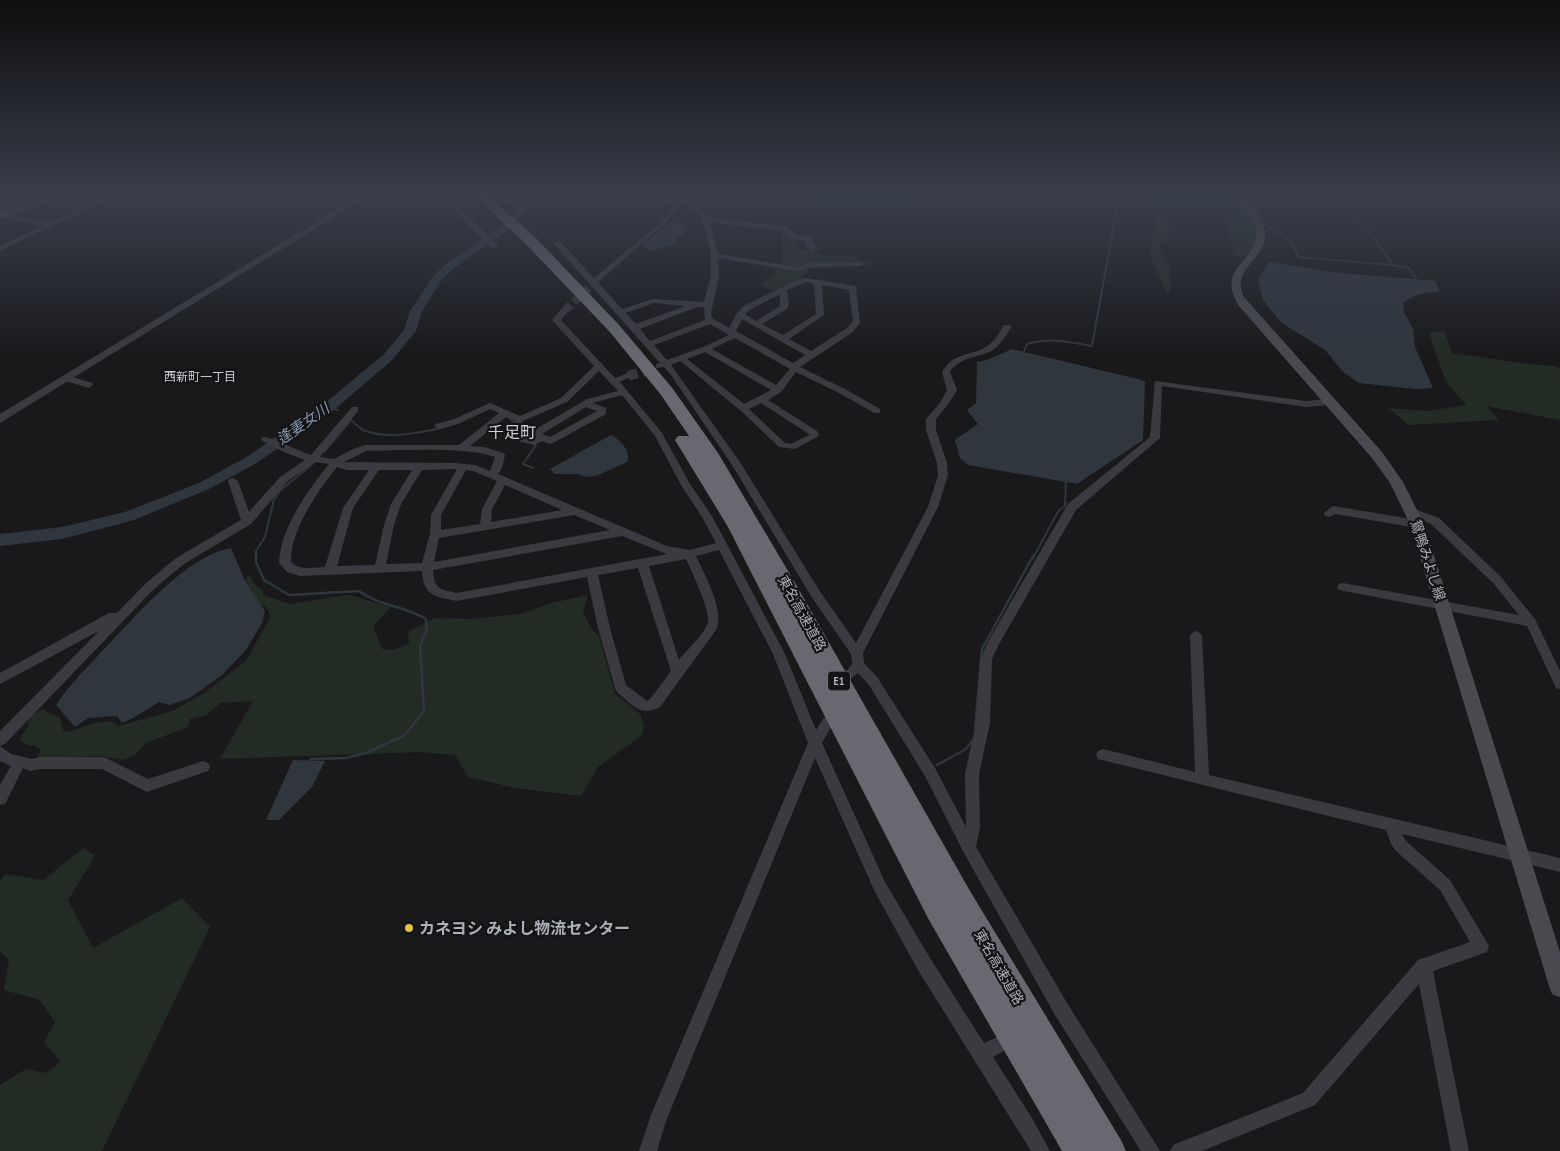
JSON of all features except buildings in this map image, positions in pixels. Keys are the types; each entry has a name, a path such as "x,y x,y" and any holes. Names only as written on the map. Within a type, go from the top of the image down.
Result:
{"highway":[{"name":"東名高速道路","path":"521,250 583,311 645,384 717,492 788,620 939,910 1080,1151"},
{"name":"東名高速道路","path":"522,250 603,316 668,392 712,457 787,586 960,901 1110,1151"}],"main road":[{"name":"鴛鴨みよし線","path":"1256,250 1241,267 1236,277 1236,290 1243,304 1377,455 1392,475 1415,518 1444,606 1560,986"}],"street":[{"path":"0,419 276,250"},
{"path":"563,250 634,328 648,345 661,366 674,373 707,420 855,664 873,681 930,772 1056,1011 1151,1151"},
{"path":"593,285 633,250"},
{"path":"709,321 708,305 715,274 712,250"},
{"path":"713,255 797,269 810,265 860,264"},
{"path":"661,366 706,349 733,333 740,315 748,307 802,280 853,288 858,319 850,330 810,354 795,368 778,390 762,400 743,408"},
{"path":"783,338 820,315 818,282"},
{"path":"756,324 784,308 786,304 783,290"},
{"path":"620,312 653,301 708,305"},
{"path":"634,328 698,304"},
{"path":"565,310 556,320 600,365 659,435 686,486 707,516 779,654 815,743 880,887 924,964 980,1055 1026,1124 1041,1151"},
{"path":"740,315 810,354"},
{"path":"648,345 709,321 877,411"},
{"path":"855,664 933,508 943,475 942,463 931,430 931,420 952,390 946,372 949,365 958,359 991,347 1001,338 1007,326"},
{"path":"706,349 778,390"},
{"path":"681,358 743,408 784,447 792,447 814,436 814,433 762,400"},
{"path":"541,437 534,442 509,436 520,419 564,400 600,365"},
{"path":"614,381 628,376"},
{"path":"66,378 89,386"},
{"path":"969,848 973,827 972,774 983,723 986,658 1064,518 1072,507 1156,438 1158,383 1306,404 1329,402"},
{"path":"586,404 603,410 603,412 550,441 534,434 590,400 624,392"},
{"path":"439,426 457,421 484,407 494,407 520,419"},
{"path":"0,740 150,586 180,562 247,521 284,479 312,459 355,409"},
{"path":"461,448 505,413"},
{"path":"266,439 287,450 312,459 347,467 475,468 665,550 690,554"},
{"path":"492,475 500,458 498,454 461,448 365,448 356,451 335,463 310,496 300,514 285,557 285,563 296,571 427,567 622,532"},
{"path":"330,570 348,508 376,467"},
{"path":"380,568 388,525 396,504 419,467"},
{"path":"463,467 436,515 435,534 427,567 428,582 431,588 441,594 456,597 690,554 723,545"},
{"path":"485,527 487,508 503,480"},
{"path":"233,481 247,521"},
{"path":"1329,513 1334,510 1435,520 1497,580 1531,622 1560,684"},
{"path":"435,534 577,511"},
{"path":"592,572 604,628 621,688 643,706 648,706 655,703 710,630 714,621 710,603 690,554"},
{"path":"642,562 677,672"},
{"path":"1343,587 1531,622"},
{"path":"0,680 130,606"},
{"path":"1196,636 1202,780"},
{"path":"648,1151 657,1121 815,743 829,720"},
{"path":"0,752 6,759 30,765 40,763 104,763 147,786 203,767"},
{"path":"1103,755 1560,865"},
{"path":"0,799 20,761"},
{"path":"1179,1151 1309,1099 1424,966 1481,946 1445,885 1401,846 1392,825"},
{"path":"1424,966 1460,1151"},
{"path":"980,1055 1000,1044"}],"shaded area":[{"path":"782,250 812,250 829,255 849,255 861,261 875,260 870,265 840,264 836,267 808,269 802,279 777,291 760,286 774,273 782,256"},
{"path":"1151,250 1160,250 1170,265 1170,293 1166,292 1150,254"},
{"path":"1233,250 1251,250 1245,257 1231,255"},
{"path":"1269,262 1331,272 1435,281 1440,292 1420,294 1403,303 1404,312 1413,329 1415,347 1433,388 1415,389 1359,383 1343,372 1325,350 1282,323 1263,300 1258,280"},
{"path":"1444,331 1452,353 1518,363 1557,366 1560,369 1560,420 1486,406 1499,420 1408,425 1389,408 1427,411 1466,405 1446,382 1429,333"},
{"path":"1012,349 1145,382 1143,440 1077,484 968,465 960,458 955,440 978,424 967,410 976,403 977,362 987,360"},
{"path":"611,435 627,450 627,462 596,476 585,477 578,474 555,474 550,469"},
{"path":"231,548 246,583 265,611 262,623 246,650 222,675 188,699 169,705 159,702 122,723 117,716 88,718 75,727 56,705 73,682 163,588 197,562 214,553"},
{"path":"250,576 255,585 263,590 263,595 290,604 349,595 391,607 373,626 382,649 393,650 409,644 408,632 434,618 472,619 520,614 551,603 588,595 583,612 592,630 599,636 615,694 640,714 644,726 642,735 598,767 581,796 515,788 468,777 455,755 421,752 220,759 253,701 220,703 207,715 190,719 188,727 146,743 136,754 124,760 99,756 37,758 41,750 34,745 28,746 19,739 28,726 29,717 42,709 60,718 63,730 69,732 93,723 111,721 119,726 172,711 204,693 246,661 271,616 265,606 244,603 247,577"},
{"path":"293,760 325,761 312,787 279,820 266,820"},
{"path":"84,848 95,856 68,900 93,948 182,898 210,927 102,1151 0,1151 0,1085 26,1069 46,1073 61,1062 44,1042 55,1022 40,1000 4,990 9,960 0,951 0,882 5,874 43,880"}],"waterway":[{"name":"逢妻女川","path":"0,540 62,533 129,516 204,486 250,461 329,407 388,357 410,331 416,311 436,280 446,269 473,250"},
{"path":"1023,354 1027,344 1043,341 1060,341 1092,346 1109,250"},
{"path":"1295,250 1299,257 1393,265"},
{"path":"1382,250 1393,265"},
{"path":"1393,265 1409,268 1416,279"},
{"path":"329,407 338,410"},
{"path":"507,433 513,421 508,417"},
{"path":"324,452 351,420 363,430 385,435 424,432 458,423"},
{"path":"533,444 536,445 523,464 533,468"},
{"path":"309,763 311,759 346,758 366,753 405,735 424,711 420,646 427,629 426,619 409,611 375,600 359,591 289,595 264,580 256,562 256,551 265,537 274,499 282,489 316,461"},
{"path":"1033,558 1059,510 1065,506 1066,480"},
{"path":"975,729 982,649 1033,556"},
{"path":"937,765 966,749 972,741"}],"tunnel":[{"path":"565,310 589,288"},
{"path":"628,376 656,368"},
{"path":"1032,1024 1050,1014"}],"place":[{"name":"カネヨシ みよし物流センター","path":"409,928"}],"district":[{"name":"西新町一丁目","path":"200,377"},
{"name":"千足町","path":"512,432"}]}
